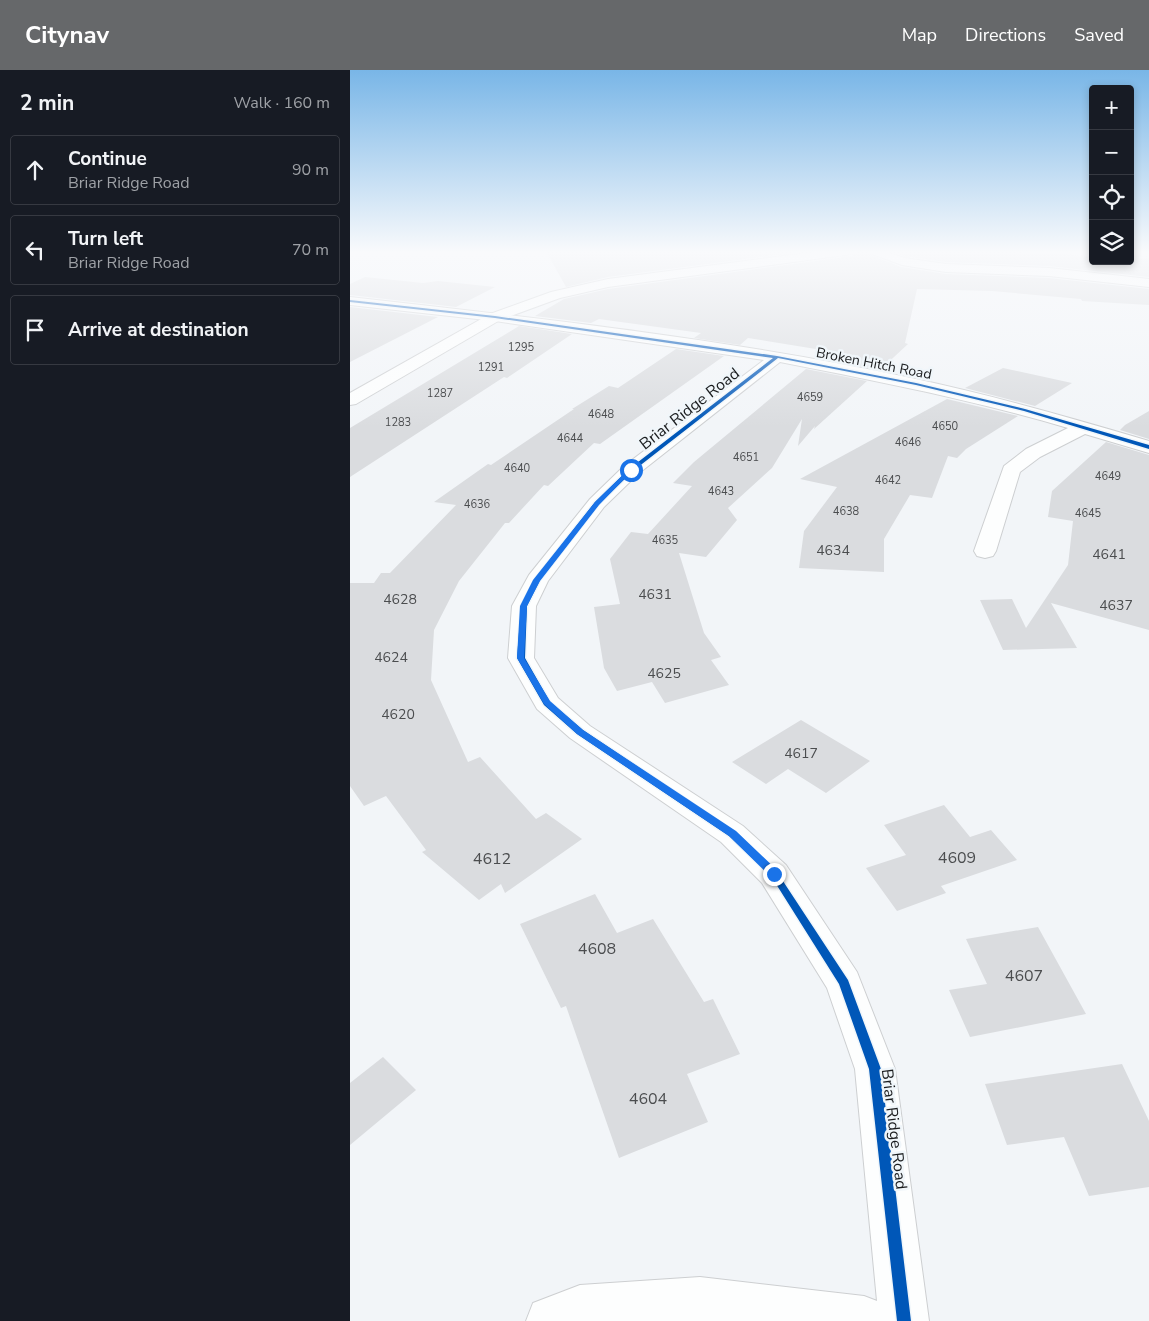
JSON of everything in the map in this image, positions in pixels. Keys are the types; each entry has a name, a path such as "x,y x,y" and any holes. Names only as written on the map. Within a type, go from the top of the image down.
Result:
{"street":[{"name":"Broken Hitch Road","path":"425,309 494,317 778,357 916,384 1025,410 1149,447"},
{"path":"350,400 494,317 515,309"},
{"name":"Briar Ridge Road","path":"778,357 631,470 597,503 537,580 524,606 520,658 547,703 580,732 732,834 774,874 844,983 875,1069 904,1321"},
{"path":"985,551 1012,470 1033,453 1083,428"},
{"path":"551,1321 580,1310 700,1302 864,1321"}],"building":[{"path":"350,309 371,309 438,317 350,362"},
{"path":"546,309 912,309 905,343 908,344 880,370 819,358 828,351 748,338 740,345 694,338 701,333 599,319 591,323 535,316"},
{"path":"519,326 572,334 507,378 504,377 350,477 350,428"},
{"path":"676,349 724,356 600,444 594,443 548,486 544,485 509,523 505,523 459,581 434,630 431,680 468,762 480,757 536,819 546,813 582,839 505,893 501,884 479,900 422,852 426,850 386,796 364,806 350,786 350,583 374,583 381,573 390,573 456,505 434,502 488,464 491,465 574,409 572,409 609,386 618,388"},
{"path":"1003,368 1072,383 1035,406 965,388"},
{"path":"806,369 867,381 814,429 815,426 798,446 802,419 772,468 728,508 737,520 706,557 679,553 704,633 721,657 711,660 729,685 665,703 652,682 617,691 604,668 594,607 620,604 610,559 631,532 648,534 692,486 673,483 694,462"},
{"path":"947,399 1018,416 966,449 957,458 948,456 932,498 910,495 884,539 884,572 799,568 804,531 837,487 800,479"},
{"path":"1149,411 1149,439 1120,430 1125,425"},
{"path":"1106,442 1149,455 1149,630 1051,603 1077,648 1003,650 980,600 1012,599 1026,628 1068,565 1073,521 1048,517 1052,491"},
{"path":"801,720 870,761 826,793 788,769 766,784 732,762"},
{"path":"944,805 970,837 991,830 1017,860 941,886 946,893 897,911 866,868 906,855 884,825"},
{"path":"595,894 617,933 653,919 704,1002 713,999 740,1054 687,1074 708,1122 619,1158 566,1006 561,1008 520,924"},
{"path":"1038,927 1086,1014 970,1037 949,990 987,984 966,939"},
{"path":"383,1057 416,1090 350,1145 350,1083"},
{"path":"1122,1064 1149,1121 1149,1187 1089,1196 1064,1137 1007,1145 985,1084"}],"cycle path":[{"path":"426,309 495,317 777,357 916,384 1025,410 1149,447"},
{"path":"777,357 631,470 597,503 537,580 524,606 521,658 547,703 580,732 732,834 774,874 844,983 875,1069 904,1321"}],"route":[{"path":"631,470 597,503 537,580 524,606 520,658 547,703 580,732 732,834 774,874"}]}
